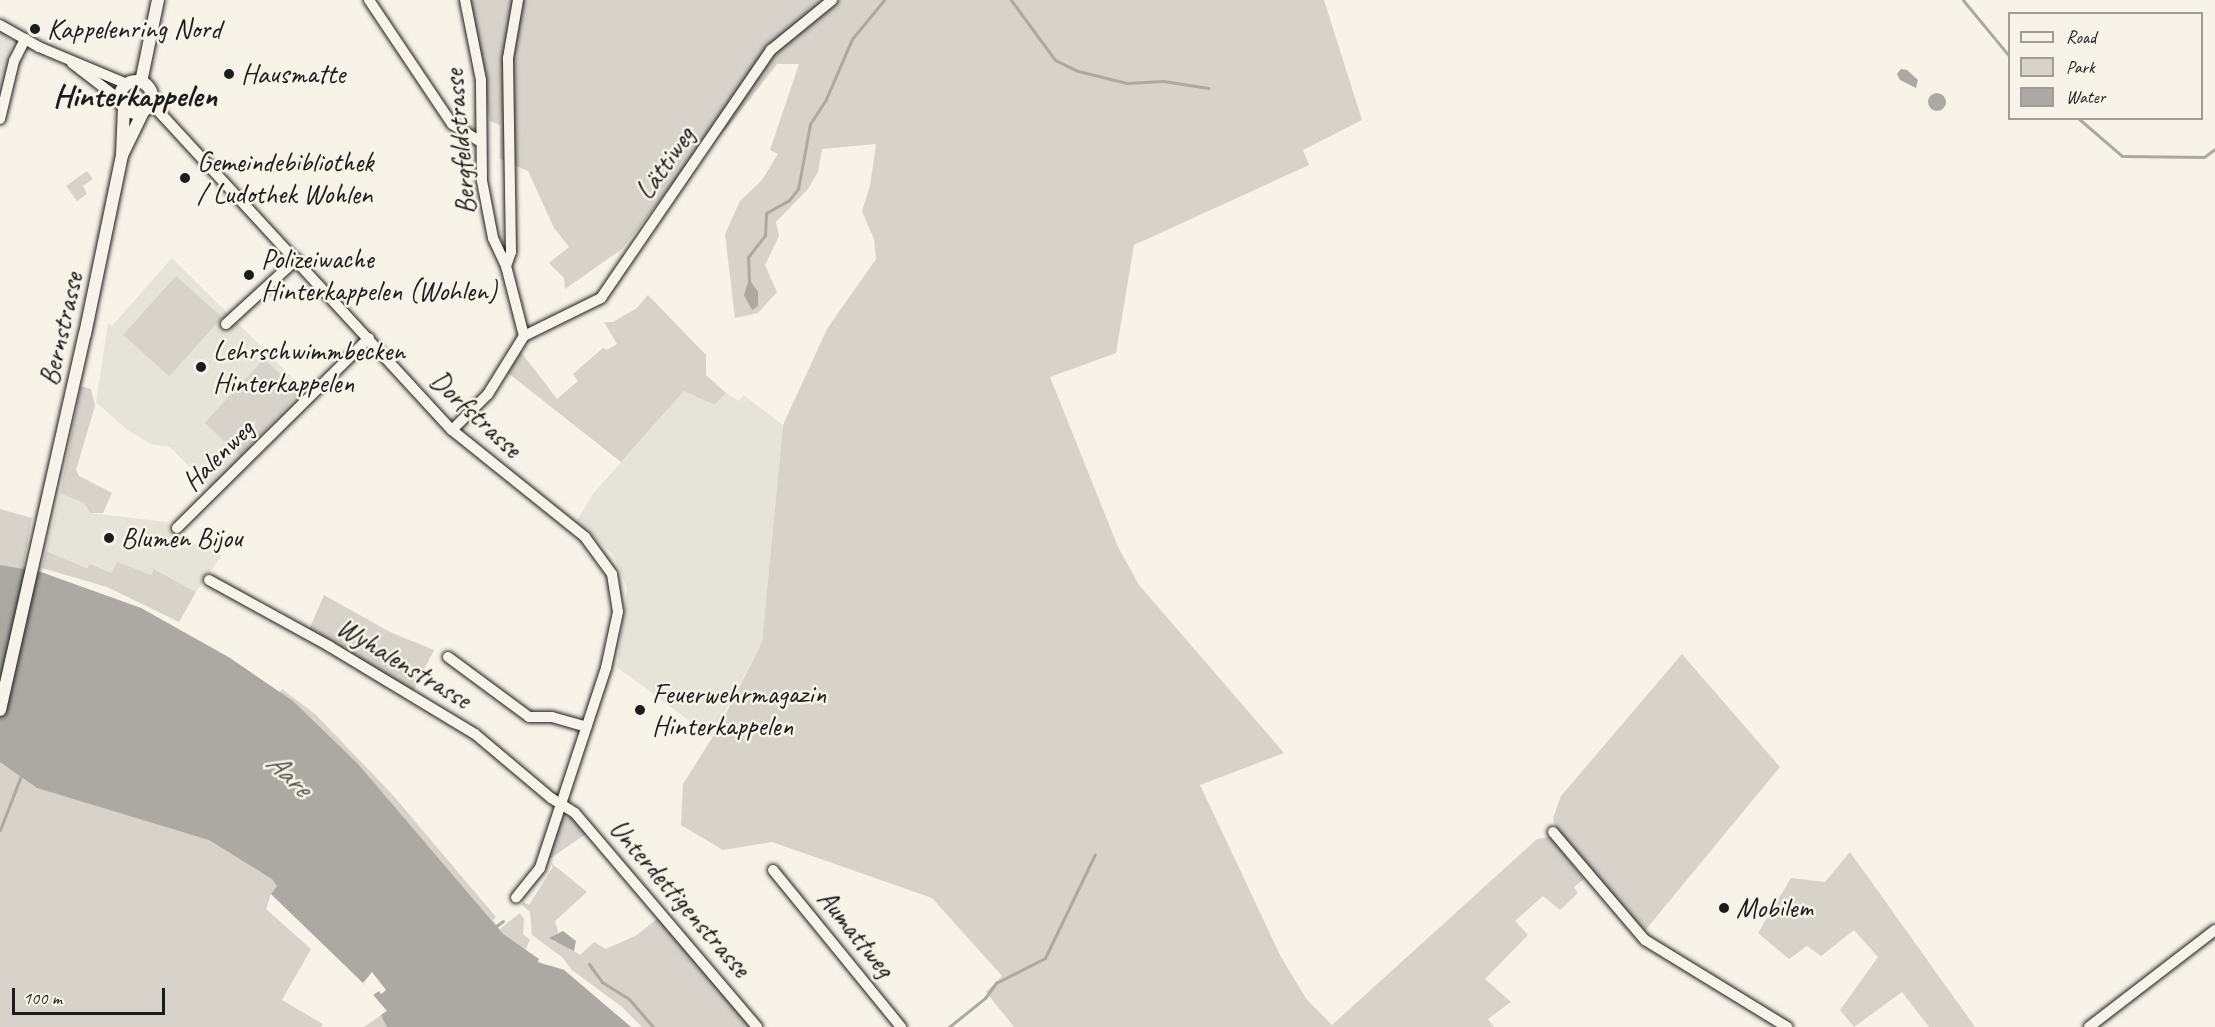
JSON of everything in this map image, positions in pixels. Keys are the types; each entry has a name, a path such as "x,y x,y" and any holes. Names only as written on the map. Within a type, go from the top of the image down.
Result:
{"main road":[{"path":"141,82 158,0"},
{"path":"141,82 151,92 147,108 132,113 122,103 127,84 141,82"},
{"name":"Bernstrasse","path":"0,710 45,514 122,155 122,103"},
{"name":"Bernstrasse","path":"122,155 147,108"}],"street":[{"path":"369,0 452,124 481,142"},
{"name":"Bergfeldstrasse","path":"465,0 481,80 482,181 488,215 506,266 524,336"},
{"path":"506,266 511,252 508,58 518,0"},
{"name":"Lättiweg","path":"524,336 601,298 771,50 832,0"},
{"path":"0,25 72,63 122,103"},
{"path":"0,119 14,61 25,39"},
{"path":"72,63 86,64 127,84"},
{"name":"Dorfstrasse","path":"147,108 297,259 452,430 585,537 612,574 618,601 617,625 587,727 540,868 516,898"},
{"path":"226,324 297,259"},
{"path":"452,430 488,394 524,336"},
{"name":"Halenweg","path":"177,528 369,338"},
{"name":"Wyhalenstrasse","path":"209,580 329,646 475,734 562,805"},
{"path":"448,657 529,717 552,717 587,727"},
{"name":"Unterdettigenstrasse","path":"562,805 575,813 637,883 757,1027"},
{"path":"1553,832 1645,940 1787,1027"},
{"name":"Aumattweg","path":"773,870 901,1027"},
{"path":"2089,1027 2215,930"}],"shaded area":[{"path":"0,30 12,44 0,95"},
{"path":"172,258 310,395 213,491 170,447 150,444 125,428 96,402 108,323 112,326"},
{"path":"684,391 714,405 726,393 739,401 743,395 783,425 762,642 711,737 617,667 627,588 613,554 576,522 593,494"},
{"path":"60,493 84,503 90,513 167,522 185,540 222,555 196,592 155,569 152,575 112,573 91,564 88,568 46,551"}],"green space":[{"path":"471,0 1324,0 1362,120 1303,150 1309,165 1134,245 1116,353 1050,377 1118,547 1139,585 1284,753 1200,785 1281,957 1307,1000 1332,1025 1537,839 1550,837 1584,879 1574,887 1578,893 1560,910 1543,896 1515,921 1528,935 1485,979 1511,1002 1488,1019 1494,1027 1014,1027 986,992 1002,976 932,898 772,842 723,850 681,825 683,784 719,727 762,642 783,425 827,329 876,259 874,239 862,211 870,186 876,144 822,149 818,172 808,189 776,222 779,236 765,265 777,292 758,313 735,318 725,234 740,201 762,180 778,154 770,150 799,64 777,64 728,127 679,176 622,249 565,289 564,278 549,263 569,247 554,228 528,171 500,159 500,125 490,121"},
{"path":"87,171 93,179 83,186 87,194 77,201 66,186"},
{"path":"176,276 222,317 169,376 123,335"},
{"path":"648,295 706,355 706,375 726,393 714,405 684,391 621,462 508,373 521,352 557,399 578,381 573,374 603,348 607,350 617,344 604,322 613,322 637,308"},
{"path":"264,359 300,392 241,456 205,423"},
{"path":"81,386 91,389 95,406 76,470 79,476 112,493 103,513 90,513 84,503 60,493"},
{"path":"0,509 32,518 23,567 141,608 230,658 278,694 282,689 315,714 391,793 496,917 493,920 500,929 520,913 524,919 523,934 530,940 525,951 548,968 550,965 564,970 631,1027 364,1027 387,1011 361,980 271,894 266,909 311,949 282,1000 323,1024 321,1027 0,1027"},
{"path":"46,551 87,568 90,564 112,573 117,562 151,575 154,569 196,592 179,622 107,587 42,568"},
{"path":"324,595 390,632 434,650 413,692 308,632"},
{"path":"1682,654 1780,767 1643,933 1558,834 1553,818 1561,796"},
{"path":"571,817 586,834 548,860 562,818"},
{"path":"1850,852 1975,1027 1929,1027 1902,992 1854,1027 1840,1010 1878,957 1854,930 1821,956 1807,946 1789,959 1758,933 1791,878 1825,882"},
{"path":"550,862 587,892 555,921 558,931 554,942 560,941 580,955 594,942 606,949 637,935 659,917 750,1027 642,1027 622,1007 572,970 562,957 532,935 530,912 522,905 523,902 529,905 553,867"}],"water":[{"path":"1901,69 1907,70 1918,80 1916,88 1900,80 1897,74"},
{"path":"1933,93 1941,93 1946,98 1944,109 1933,111 1928,106 1928,98"},
{"path":"749,279 758,292 758,306 752,310 744,295"},
{"name":"Aare","path":"0,565 41,572 141,608 230,658 293,701 358,764 503,934 539,959 537,962 564,970 631,1027 387,1027 381,1015 387,1011 363,983 271,894 277,886 272,879 209,840 37,788 0,762"},
{"path":"563,931 576,941 574,951 549,938"}],"pier":[{"path":"372,972 386,990 381,994 379,991 373,995 363,983"}],"waterway":[{"path":"749,282 748,257 765,235 766,213 789,200 798,189 810,124 826,99 852,39 884,0"},
{"path":"1011,0 1055,60 1078,71 1127,83 1163,81 1208,88"},
{"path":"1963,0 2008,55"},
{"path":"2080,120 2122,156 2204,157 2215,149"},
{"path":"0,830 22,773"},
{"path":"949,1027 985,998 996,983 1045,958 1095,854"},
{"path":"495,927 503,921"},
{"path":"589,964 602,982 629,999 653,1027"}],"place":[{"name":"Kappelenring Nord","path":"35,29"},
{"name":"Hausmatte","path":"229,74"},
{"name":"Gemeindebibliothek / Ludothek Wohlen","path":"185,178"},
{"name":"Polizeiwache Hinterkappelen (Wohlen)","path":"249,275"},
{"name":"Lehrschwimmbecken Hinterkappelen","path":"201,367"},
{"name":"Blumen Bijou","path":"109,538"},
{"name":"Feuerwehrmagazin Hinterkappelen","path":"640,710"},
{"name":"Mobilem","path":"1724,908"}],"district":[{"name":"Hinterkappelen","path":"135,96"}]}
